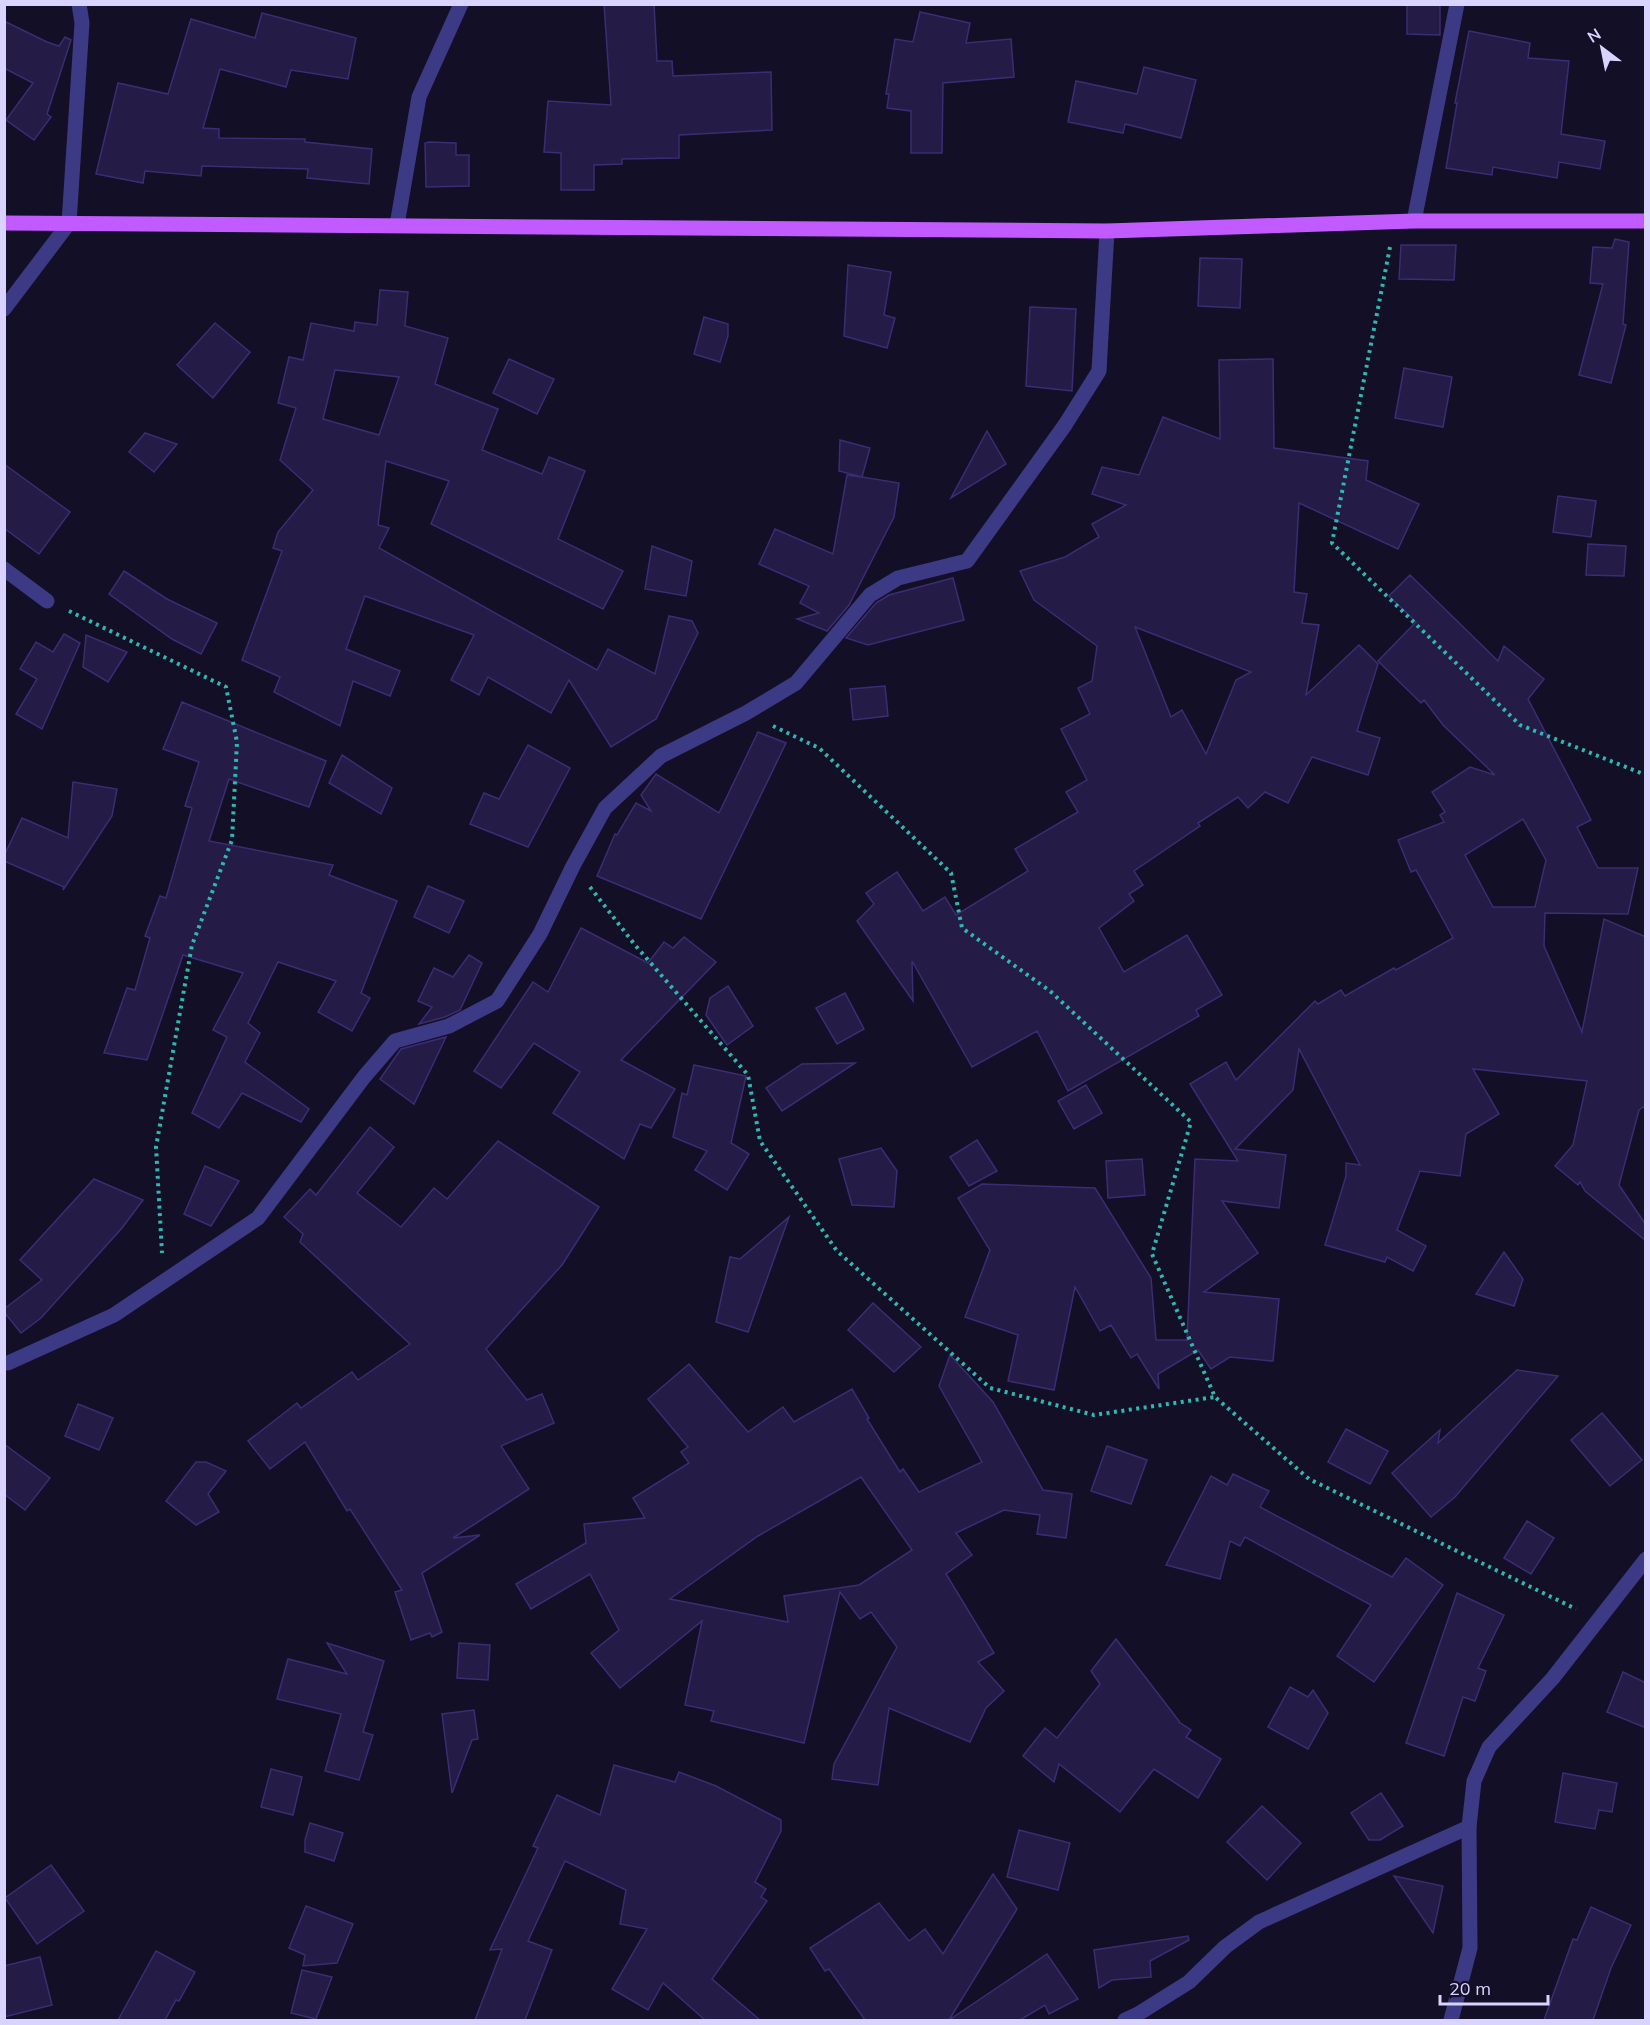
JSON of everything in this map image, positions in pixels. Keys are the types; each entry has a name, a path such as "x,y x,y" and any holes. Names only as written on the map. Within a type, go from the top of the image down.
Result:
{"main road":[{"path":"4,223 1107,231 1413,221 1646,221"}],"street":[{"path":"4,309 69,223 82,23 79,4"},
{"path":"397,225 419,97 461,4"},
{"path":"1413,221 1457,4"},
{"path":"8,1363 114,1315 258,1218 364,1077 395,1041 449,1026 497,1001 540,934 605,807 661,756 746,713 796,683 870,595 898,578 967,561 1065,425 1099,371 1107,231"},
{"path":"4,569 47,601"},
{"path":"1451,2020 1470,1948 1469,1827 1474,1780 1489,1747 1552,1679 1646,1559"},
{"path":"1125,2020 1189,1982 1225,1947 1259,1922 1469,1827"}],"path":[{"path":"1395,222 1332,543 1520,725 1646,775"},
{"path":"47,601 226,687 237,742 232,840 192,945 156,1147 163,1283"},
{"path":"746,713 819,748 951,873 962,928 1050,991 1191,1122 1152,1254 1215,1397 1310,1479 1599,1620"},
{"path":"573,866 635,945 748,1075 760,1140 837,1251 990,1388 1094,1415 1215,1397"}],"building":[{"path":"604,4 654,4 657,61 672,61 673,76 771,72 772,130 679,135 679,158 622,159 622,164 594,165 594,190 561,190 561,153 544,152 548,101 611,105"},
{"path":"1407,4 1440,4 1440,35 1407,34"},
{"path":"920,12 970,23 966,43 1011,39 1014,77 943,83 942,153 911,153 911,111 887,108 889,94 886,94 895,39 913,42"},
{"path":"262,13 356,38 348,79 291,70 286,87 220,69 203,128 219,129 219,138 305,139 305,142 372,149 369,184 307,178 308,169 202,166 201,176 145,171 143,183 96,174 118,83 168,94 191,19 255,38"},
{"path":"4,21 59,46 65,37 71,40 47,114 51,117 34,140 6,120 33,83 4,68"},
{"path":"1469,31 1530,43 1528,58 1569,61 1561,134 1605,141 1600,169 1559,162 1557,178 1493,167 1492,175 1446,168 1457,103 1455,103"},
{"path":"1144,67 1196,80 1181,138 1125,124 1123,133 1068,122 1076,81 1137,94"},
{"path":"425,143 456,143 456,155 469,155 469,186 426,187"},
{"path":"1615,239 1629,242 1623,324 1626,325 1611,383 1579,375 1603,284 1590,283 1593,247 1612,248"},
{"path":"1401,245 1456,245 1454,280 1399,279"},
{"path":"1200,258 1242,259 1240,308 1198,306"},
{"path":"848,265 891,272 884,315 895,318 887,348 844,336"},
{"path":"380,290 408,292 405,326 448,338 435,384 498,409 482,450 542,474 549,457 585,471 558,539 623,571 603,609 431,524 449,481 386,461 378,525 389,528 379,548 597,670 608,649 655,674 669,616 692,621 698,633 656,719 611,747 569,680 551,713 488,677 479,695 451,680 474,635 365,596 346,649 400,671 390,696 353,681 340,726 274,692 280,677 242,660 282,551 273,548 278,532 313,490 280,460 296,408 278,403 289,357 303,360 311,323 354,331 355,322 377,325","holes":["335,370 399,377 379,435 323,419"]},
{"path":"1030,307 1076,309 1072,391 1026,386"},
{"path":"704,317 728,324 728,336 720,362 694,354"},
{"path":"215,323 250,352 213,398 177,365"},
{"path":"509,359 554,379 537,414 493,393"},
{"path":"1273,359 1274,448 1368,461 1366,480 1419,504 1398,549 1299,503 1294,592 1307,594 1302,623 1319,625 1306,695 1359,645 1378,664 1357,731 1380,738 1368,775 1312,757 1288,803 1265,792 1248,808 1238,797 1198,823 1200,826 1134,871 1143,885 1129,894 1134,901 1099,928 1124,972 1187,935 1222,995 1196,1010 1199,1016 1068,1091 1037,1031 972,1067 912,961 913,1001 857,921 874,904 866,893 897,872 923,911 945,897 956,915 1028,871 1015,849 1078,812 1066,792 1087,780 1061,729 1090,714 1078,688 1092,681 1097,646 1034,600 1020,571 1065,557 1099,537 1092,524 1126,505 1092,494 1102,467 1139,475 1163,417 1220,439 1219,360","holes":["1135,627 1251,672 1236,680 1206,754 1182,710 1171,717"]},
{"path":"1404,368 1452,377 1443,427 1395,418"},
{"path":"987,431 1006,464 951,498"},
{"path":"145,433 177,444 154,472 129,452"},
{"path":"840,440 870,448 862,477 839,471"},
{"path":"4,464 70,512 39,554 4,528"},
{"path":"847,475 899,483 894,517 849,605 827,631 797,619 819,613 800,603 809,586 759,564 775,529 833,554"},
{"path":"1558,496 1596,501 1591,537 1553,532"},
{"path":"1588,544 1626,546 1624,576 1586,575"},
{"path":"652,546 692,561 686,596 645,589"},
{"path":"124,571 167,599 217,623 201,654 172,639 109,594"},
{"path":"1410,575 1498,661 1504,646 1544,679 1528,699 1591,820 1577,827 1598,868 1638,868 1628,914 1545,913 1544,946 1582,1032 1604,919 1646,937 1646,1105 1639,1110 1619,1185 1646,1225 1646,1241 1585,1191 1580,1182 1578,1185 1555,1166 1573,1145 1587,1081 1473,1069 1499,1114 1466,1134 1460,1176 1420,1171 1397,1230 1426,1246 1413,1271 1387,1257 1385,1262 1325,1245 1346,1176 1346,1163 1360,1165 1299,1049 1293,1090 1235,1149 1286,1155 1279,1208 1222,1201 1258,1253 1204,1292 1279,1299 1273,1361 1230,1357 1211,1369 1198,1350 1158,1374 1159,1389 1137,1354 1131,1358 1111,1325 1100,1331 1075,1287 1054,1390 1008,1381 1018,1335 965,1317 990,1250 958,1198 982,1184 1095,1188 1151,1278 1156,1340 1187,1340 1195,1159 1238,1161 1190,1084 1226,1062 1236,1080 1315,1001 1318,1004 1341,990 1345,996 1453,938 1416,870 1411,872 1398,840 1444,822 1440,815 1445,812 1432,792 1470,767 1495,775 1443,725 1424,700 1421,703 1378,661 1416,622 1389,596","holes":["1523,819 1546,860 1535,907 1493,907 1465,855"]},
{"path":"953,578 964,620 868,645 846,638 876,603 889,595"},
{"path":"64,634 80,643 42,729 16,714 37,679 20,669 36,642 53,652"},
{"path":"86,635 127,652 108,682 83,667"},
{"path":"885,686 888,716 853,720 850,689"},
{"path":"182,702 326,761 309,807 229,779 209,841 333,865 329,875 397,901 361,993 370,998 352,1031 318,1012 336,981 278,962 248,1023 260,1033 245,1062 309,1109 301,1122 242,1093 219,1128 192,1113 227,1037 213,1030 243,973 183,955 147,1060 104,1053 127,988 135,990 150,938 145,936 160,896 166,898 192,808 185,806 199,762 163,749"},
{"path":"758,732 786,743 701,919 597,876 615,834 617,835 636,803 651,811 641,795 656,774 719,813"},
{"path":"528,745 570,768 528,847 470,824 484,793 499,799"},
{"path":"342,755 392,788 381,814 329,783"},
{"path":"73,782 117,789 112,816 63,890 64,887 4,861 4,856 22,818 68,838"},
{"path":"428,886 464,901 449,933 414,917"},
{"path":"581,928 648,963 664,942 673,948 684,937 716,962 621,1060 675,1089 651,1128 640,1124 624,1159 553,1113 580,1072 534,1043 501,1088 474,1071 533,982 548,992"},
{"path":"469,955 482,963 460,1010 419,1024 432,1007 418,1001 434,968 453,977"},
{"path":"728,986 753,1026 727,1045 706,1015 710,998"},
{"path":"845,993 864,1029 837,1044 816,1008"},
{"path":"446,1037 414,1104 380,1079 401,1049"},
{"path":"855,1063 782,1111 766,1088 802,1064"},
{"path":"694,1065 746,1076 731,1143 749,1154 727,1190 695,1170 707,1151 673,1137 682,1093 687,1095"},
{"path":"1086,1085 1102,1113 1074,1129 1058,1101"},
{"path":"370,1127 394,1147 357,1193 401,1227 434,1188 447,1199 498,1141 599,1207 562,1265 486,1349 527,1400 542,1394 554,1423 501,1446 529,1489 453,1538 480,1535 422,1573 442,1632 432,1637 430,1633 411,1640 395,1592 402,1590 350,1509 347,1511 305,1442 270,1469 248,1441 297,1403 301,1408 352,1372 358,1380 410,1344 300,1242 303,1234 284,1217 310,1189 316,1195"},
{"path":"977,1140 997,1171 969,1186 950,1157"},
{"path":"881,1148 897,1171 894,1207 852,1205 839,1159"},
{"path":"1142,1159 1145,1195 1108,1198 1106,1161"},
{"path":"205,1166 239,1181 211,1226 184,1214"},
{"path":"94,1179 143,1200 122,1228 41,1318 21,1333 4,1309 42,1280 20,1260"},
{"path":"789,1217 748,1332 716,1322 730,1257 740,1259"},
{"path":"1504,1252 1523,1279 1514,1306 1476,1294"},
{"path":"873,1303 921,1347 894,1372 848,1330"},
{"path":"950,1355 993,1402 1043,1490 1072,1494 1066,1538 1037,1534 1040,1515 1004,1510 956,1533 972,1555 946,1574 994,1653 978,1662 1004,1691 986,1708 970,1742 889,1708 878,1785 832,1779 834,1764 897,1647 871,1612 860,1619 840,1592 804,1743 711,1721 714,1711 685,1705 702,1621 620,1688 591,1653 619,1630 590,1574 531,1609 516,1584 586,1543 584,1524 645,1518 633,1498 689,1463 681,1452 688,1447 648,1399 689,1364 748,1432 783,1407 794,1422 852,1389 869,1418 867,1419 900,1472 903,1469 919,1492 982,1462 939,1386","holes":["861,1477 912,1550 859,1585 784,1596 788,1622 670,1599 758,1536"]},
{"path":"1517,1370 1558,1376 1455,1497 1431,1517 1392,1473 1440,1430 1438,1443"},
{"path":"78,1404 113,1418 99,1450 65,1436"},
{"path":"1602,1413 1642,1460 1610,1486 1571,1440"},
{"path":"1346,1429 1388,1451 1370,1484 1328,1462"},
{"path":"4,1444 50,1478 25,1510 4,1494"},
{"path":"1107,1446 1147,1460 1131,1504 1091,1491"},
{"path":"196,1462 206,1462 226,1471 208,1494 219,1512 196,1525 166,1501"},
{"path":"1233,1474 1269,1491 1260,1507 1392,1577 1406,1558 1443,1585 1374,1682 1337,1656 1371,1605 1245,1537 1240,1546 1230,1541 1220,1579 1166,1565 1211,1476 1227,1485"},
{"path":"1527,1521 1554,1538 1531,1574 1504,1558"},
{"path":"1457,1593 1504,1615 1478,1668 1486,1671 1475,1701 1463,1697 1444,1756 1406,1743"},
{"path":"1116,1639 1179,1722 1191,1730 1186,1737 1221,1759 1198,1798 1154,1769 1120,1812 1059,1764 1054,1782 1023,1756 1045,1728 1057,1738 1100,1684 1091,1671"},
{"path":"327,1643 384,1661 363,1732 373,1735 359,1780 325,1771 341,1714 277,1699 288,1659 347,1674"},
{"path":"459,1643 490,1645 488,1680 457,1678"},
{"path":"1623,1672 1646,1683 1646,1728 1607,1712"},
{"path":"1290,1687 1308,1697 1313,1690 1328,1713 1308,1749 1268,1727"},
{"path":"474,1710 478,1739 472,1740 452,1793 442,1714"},
{"path":"614,1765 675,1782 679,1772 716,1786 781,1820 781,1831 755,1882 766,1889 761,1897 767,1901 712,1979 760,2020 705,2020 663,1983 648,2010 612,1989 647,1929 620,1924 626,1890 565,1861 528,1941 552,1950 525,2020 475,2020 502,1949 490,1950 538,1848 533,1846 557,1795 600,1815"},
{"path":"271,1769 302,1777 293,1815 261,1807"},
{"path":"1563,1773 1617,1783 1612,1812 1599,1810 1595,1829 1555,1822"},
{"path":"1381,1793 1403,1826 1380,1840 1369,1840 1351,1813"},
{"path":"1262,1806 1301,1843 1267,1880 1227,1842"},
{"path":"310,1823 343,1833 334,1861 305,1852 305,1840"},
{"path":"1019,1830 1070,1843 1058,1890 1007,1877"},
{"path":"51,1865 84,1911 37,1944 5,1898"},
{"path":"993,1874 1017,1909 949,2020 865,2020 829,1969 825,1971 810,1948 879,1903 909,1941 925,1929 943,1954"},
{"path":"1394,1876 1443,1886 1433,1933"},
{"path":"306,1906 353,1924 337,1963 303,1966 305,1955 289,1948"},
{"path":"1591,1907 1631,1925 1611,1968 1593,2020 1544,2020 1573,1939 1577,1940"},
{"path":"1188,1936 1189,1940 1150,1961 1151,1977 1112,1980 1099,1988 1094,1950"},
{"path":"156,1951 195,1972 179,2001 176,2000 165,2020 118,2020"},
{"path":"1047,1954 1078,1999 1049,2014 1045,2005 1020,2020 949,2020"},
{"path":"40,1957 52,2005 4,2017 4,1966"},
{"path":"302,1970 332,1977 316,2019 291,2013"}]}
